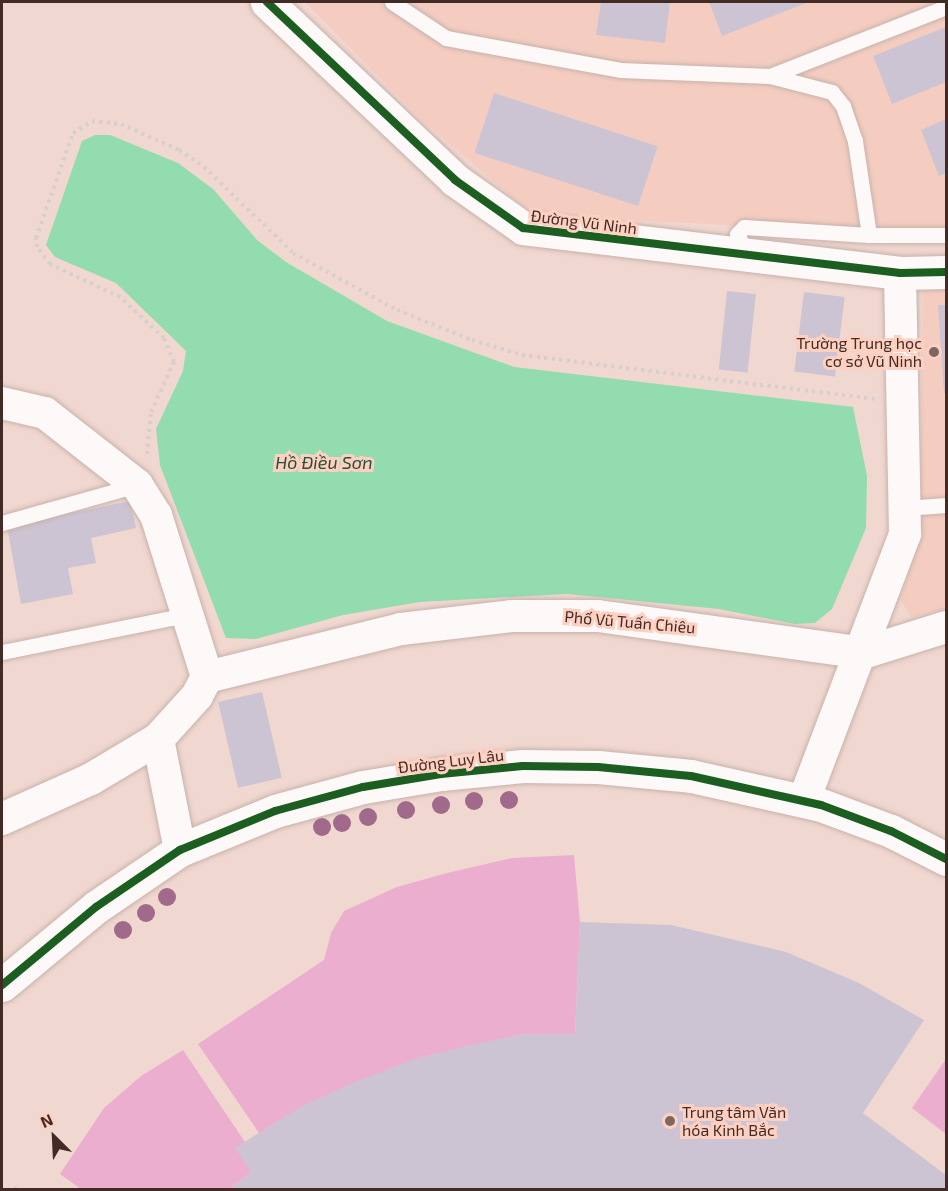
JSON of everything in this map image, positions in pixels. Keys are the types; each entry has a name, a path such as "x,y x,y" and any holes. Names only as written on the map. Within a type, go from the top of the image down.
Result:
{"street":[{"name":"Đường Vũ Ninh","path":"267,2 455,180 523,228 900,273 946,272"},
{"path":"804,800 863,653 905,534 900,273"},
{"path":"2,403 45,413 142,472 190,614 207,677 197,696 158,739 90,779 2,819"},
{"name":"Phố Vũ Tuấn Chiêu","path":"207,677 401,629 511,616 609,617 863,653 946,627"},
{"path":"158,739 180,850"},
{"name":"Đường Luy Lâu","path":"2,985 96,907 180,850 236,824 363,787 523,766 598,767 691,776 804,800 891,831 946,859"}],"lane":[{"path":"392,2 446,38 620,70 770,76 832,92 843,106 855,141 869,235"},
{"path":"770,76 946,7"},
{"path":"747,255 737,234 744,227 869,235 946,235"},
{"path":"2,523 142,472"},
{"path":"905,508 946,506"},
{"path":"2,652 190,614"}],"path":[{"path":"142,472 151,412 174,362 164,338 120,297 50,264 37,247 40,226 73,133 92,121 121,124 179,150 204,167 293,253 397,310 472,340 522,355 874,399"}],"shaded area":[{"path":"305,2 946,2 946,228 893,233 547,216 518,202 418,117"},
{"path":"923,290 946,290 946,609 911,617 901,600 920,538"},
{"path":"574,855 580,922 575,1034 524,1034 418,1058 259,1133 198,1044 324,960 331,933 344,911 397,887 447,873 512,858"},
{"path":"183,1050 245,1142 251,1172 229,1190 81,1189 60,1174 104,1108 141,1076"},
{"path":"946,1059 946,1134 912,1108"}],"water":[{"name":"Hồ Điều Sơn","path":"95,135 110,135 178,163 213,189 257,240 286,262 387,321 514,367 853,407 867,476 866,528 832,609 815,623 795,624 719,609 567,594 420,602 343,615 256,639 226,638 160,465 156,429 183,371 186,351 116,283 55,257 46,245 82,141"}],"building":[{"path":"601,2 670,2 665,43 596,35"},
{"path":"709,2 809,2 722,36"},
{"path":"946,27 946,82 892,104 873,56"},
{"path":"494,93 658,146 638,206 475,153"},
{"path":"946,119 946,173 939,176 921,130"},
{"path":"727,291 756,294 748,373 719,370"},
{"path":"804,292 845,297 835,376 794,371"},
{"path":"938,305 946,305 946,393 944,393"},
{"path":"130,501 136,528 91,538 96,563 68,568 73,594 21,604 7,526"},
{"path":"262,692 282,778 238,788 218,702"},
{"path":"580,922 671,925 786,952 859,983 924,1020 863,1113 946,1175 946,1190 229,1190 251,1172 235,1148 302,1106 355,1082 418,1058 471,1045 524,1034 575,1034"}],"cycle path":[{"path":"267,2 455,180 523,228 900,273 946,272"},
{"path":"2,985 96,907 180,850 275,811 363,787 441,774 523,766 598,767 691,776 821,805 891,831 946,859"}],"place":[{"name":"Trường Trung học cơ sở Vũ Ninh","path":"934,352"},
{"name":"Trung tâm Văn hóa Kinh Bắc","path":"670,1121"}]}
